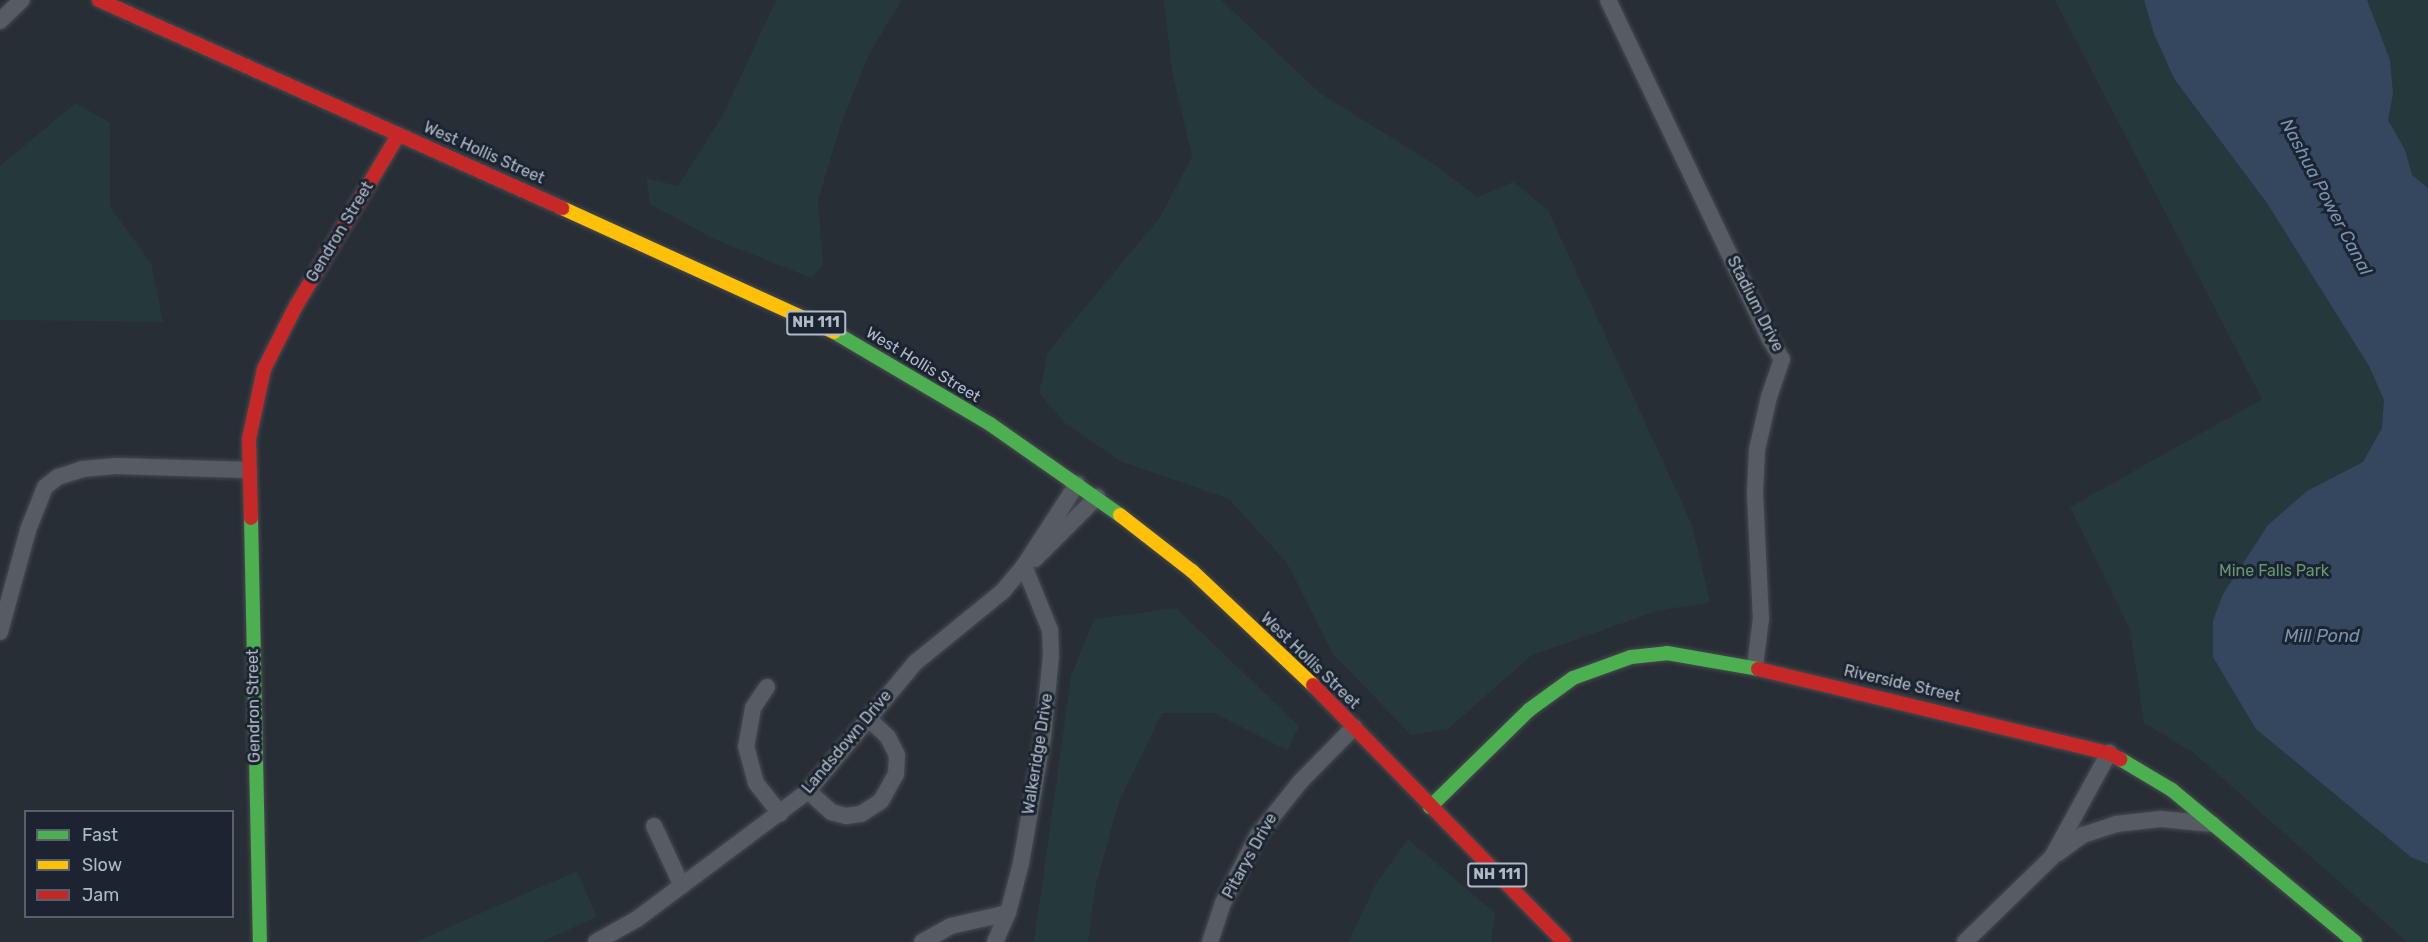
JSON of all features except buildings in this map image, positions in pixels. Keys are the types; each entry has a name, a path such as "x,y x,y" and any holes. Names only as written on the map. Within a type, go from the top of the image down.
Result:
{"street":[{"path":"0,21 22,0"},
{"name":"West Hollis Street","path":"99,0 813,321 932,387 1097,497 1192,571 1354,727 1564,942"},
{"name":"Stadium Drive","path":"1608,0 1782,358 1757,450 1755,493 1761,618 1755,666"},
{"name":"Gendron Street","path":"260,942 249,439 264,369 296,306 399,134"},
{"path":"0,632 28,530 45,487 58,477 82,469 115,466 249,470"},
{"name":"Landsdown Drive","path":"596,942 638,919 808,791 916,662 1002,591 1024,566 1077,484"},
{"name":"Landsdown Drive","path":"1024,566 1045,552 1097,497"},
{"name":"Walkeridge Drive","path":"995,942 1008,913 1043,737 1051,656 1047,620 1024,566"},
{"name":"Riverside Street","path":"1430,807 1529,710 1562,684 1591,669 1654,653 1755,666 2109,753 2172,790 2216,824 2355,942"},
{"path":"767,687 753,708 746,746 756,783 780,814"},
{"path":"808,791 831,812 846,816 868,811 881,801 896,774 897,755 888,737 869,719"},
{"name":"Pitarys Drive","path":"1210,942 1223,903 1271,817 1354,727"},
{"path":"2052,857 2109,753"},
{"path":"1965,942 2052,857 2083,835 2116,824 2161,819 2216,824"},
{"path":"654,826 682,886"},
{"path":"922,942 951,926 1008,913"}],"green space":[{"path":"776,0 902,0 870,52 841,123 818,201 823,265 811,278 714,239 650,204 646,178 678,186 723,115"},
{"path":"1164,0 1221,0 1320,93 1434,164 1477,197 1513,182 1548,210 1692,525 1710,602 1657,611 1532,655 1448,729 1411,735 1333,654 1287,563 1229,499 1120,461 1065,423 1039,393 1048,352 1160,217 1192,157 1172,71"},
{"name":"Mine Falls Park","path":"2055,0 2428,0 2428,942 2407,942 2194,753 2144,723 2130,629 2070,507 2262,399"},
{"path":"76,103 110,123 110,207 151,263 163,322 0,320 0,166"},
{"path":"1176,608 1299,726 1287,750 1214,713 1162,713 1119,802 1095,888 1088,942 1034,942 1071,676 1094,619"},
{"path":"1408,839 1495,913 1491,942 1348,942 1377,882"},
{"path":"577,871 597,917 541,942 415,942"}],"water":[{"name":"Mill Pond","path":"2144,0 2367,0 2390,60 2393,94 2388,120 2405,150 2412,175 2428,188 2428,864 2411,857 2256,729 2213,657 2213,621 2223,594 2268,525 2307,491 2363,462 2382,428 2384,400 2369,366 2267,203 2175,80 2154,34"}],"traffic: fast":[{"path":"834,332 990,424 1120,515"},
{"path":"251,518 260,942"},
{"path":"1430,807 1529,710 1573,678 1631,657 1667,653 1758,669"},
{"path":"2120,759 2172,790 2355,942"}],"traffic: slow":[{"path":"562,208 834,332"},
{"path":"1120,515 1192,571 1313,685"}],"traffic: jam":[{"path":"99,0 562,208"},
{"path":"251,518 249,439 264,369 296,306 399,134"},
{"path":"1758,669 2109,753 2120,759"},
{"path":"1313,685 1564,942"}],"water label":[{"name":"Nashua Power Canal","path":"2326,197"}]}
